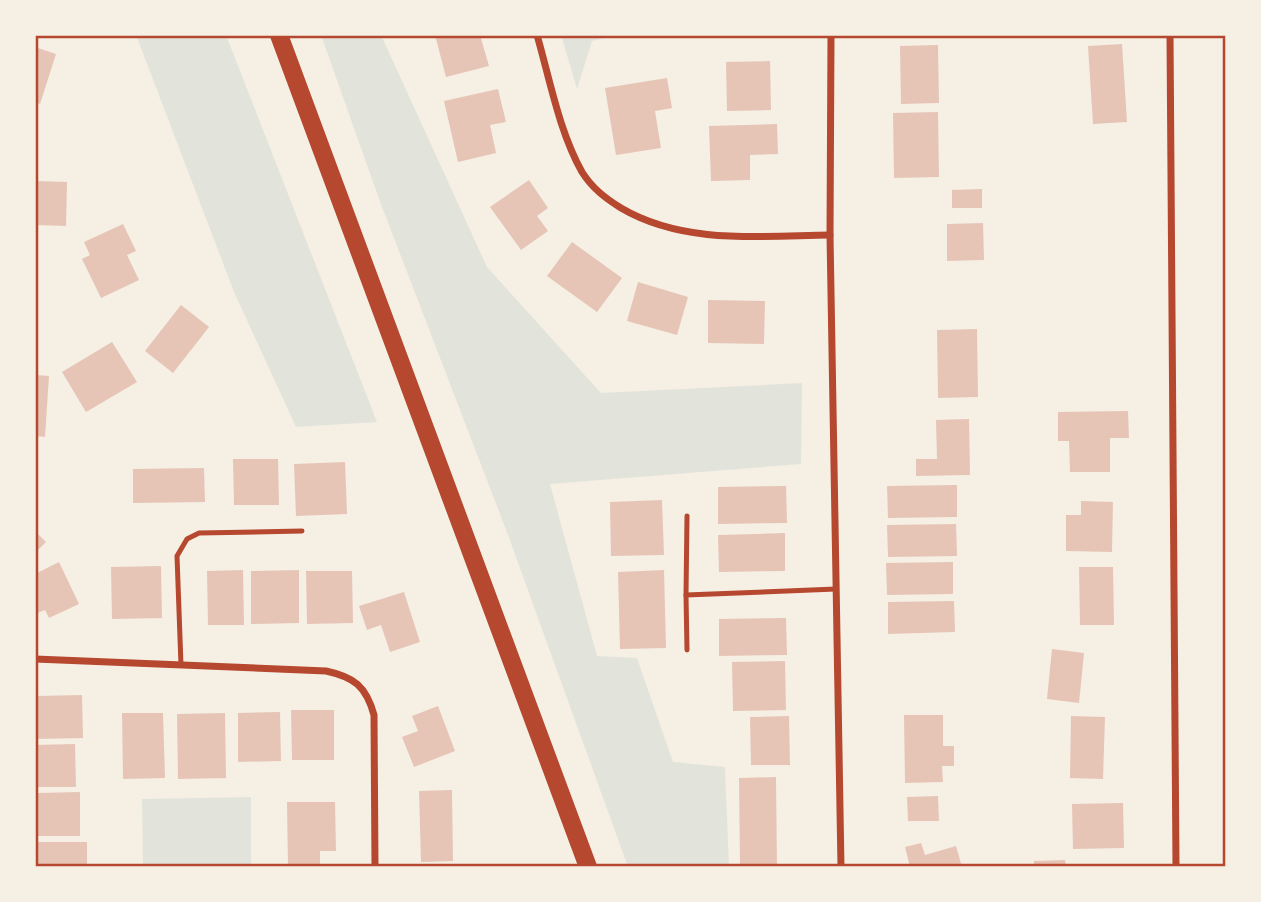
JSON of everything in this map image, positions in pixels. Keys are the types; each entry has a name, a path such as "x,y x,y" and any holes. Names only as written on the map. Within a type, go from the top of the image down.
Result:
{"main road":[{"path":"279,35 588,867"}],"street":[{"path":"537,35 567,140 583,173 601,195 630,213 661,226 709,236 830,235"},
{"path":"831,35 830,235 841,867"},
{"path":"1170,35 1176,867"},
{"path":"35,659 326,671 345,675 359,684 370,699 374,715 374,867"}],"lane":[{"path":"687,516 687,650"},
{"path":"181,665 177,556 187,539 199,533 302,531"},
{"path":"686,595 836,589"}],"shaded area":[{"path":"136,35 226,35 377,422 296,427 234,292"},
{"path":"321,35 381,35 487,267 601,393 802,383 801,464 550,484 597,656 637,658 673,762 725,767 729,867 628,867 508,535 379,199"},
{"path":"561,35 616,35 592,41 577,89"},
{"path":"251,797 251,867 143,867 142,799"}],"building":[{"path":"435,35 480,35 489,66 446,77"},
{"path":"1122,44 1127,122 1093,124 1088,46"},
{"path":"938,45 939,103 901,104 900,46"},
{"path":"35,47 56,54 40,104 35,102"},
{"path":"770,61 771,110 727,111 726,62"},
{"path":"667,78 672,108 655,111 661,148 616,155 605,88"},
{"path":"498,89 506,122 490,125 496,153 458,162 444,101"},
{"path":"938,112 939,177 894,178 893,113"},
{"path":"777,124 778,154 750,155 750,180 711,181 709,126"},
{"path":"529,180 548,208 537,216 548,231 521,250 490,207"},
{"path":"35,181 67,182 66,226 35,225"},
{"path":"982,189 982,208 952,208 952,190"},
{"path":"983,223 984,260 947,261 947,224"},
{"path":"123,224 136,251 127,255 139,280 101,298 82,259 90,255 84,242"},
{"path":"572,242 622,278 597,312 547,276"},
{"path":"638,282 688,297 677,335 627,321"},
{"path":"708,300 765,301 764,344 708,343"},
{"path":"181,305 209,327 173,373 145,351"},
{"path":"977,329 978,397 938,398 937,330"},
{"path":"112,342 137,382 86,412 62,372"},
{"path":"35,375 49,376 45,437 35,436"},
{"path":"1128,411 1129,438 1110,438 1110,472 1070,472 1069,441 1058,441 1058,412"},
{"path":"969,419 970,475 916,476 916,459 937,459 936,420"},
{"path":"233,459 278,459 279,505 234,505"},
{"path":"345,462 347,514 296,516 294,464"},
{"path":"204,468 205,502 133,503 133,469"},
{"path":"957,485 957,517 888,518 887,486"},
{"path":"786,486 787,523 718,524 718,487"},
{"path":"662,500 664,555 611,556 610,502"},
{"path":"1081,501 1113,502 1112,552 1066,551 1066,515 1081,515"},
{"path":"956,524 957,556 888,557 887,525"},
{"path":"35,531 46,542 35,553"},
{"path":"785,533 785,571 719,572 718,535"},
{"path":"59,562 79,604 49,618 45,610 35,614 35,574"},
{"path":"953,562 953,594 887,595 886,563"},
{"path":"161,566 162,618 112,619 111,567"},
{"path":"1079,567 1113,567 1114,625 1080,625"},
{"path":"243,570 244,625 208,625 207,571"},
{"path":"299,570 299,623 251,624 251,571"},
{"path":"664,570 666,648 620,649 618,572"},
{"path":"306,571 352,571 353,623 307,624"},
{"path":"404,592 420,642 390,652 381,625 367,630 359,606"},
{"path":"954,601 955,632 888,634 888,602"},
{"path":"786,618 787,655 719,656 719,619"},
{"path":"1052,649 1084,653 1079,703 1047,699"},
{"path":"785,661 786,710 733,711 732,662"},
{"path":"82,695 83,738 35,739 37,696"},
{"path":"438,706 455,751 414,767 402,737 418,731 412,716"},
{"path":"291,710 334,710 334,760 292,760"},
{"path":"280,712 281,761 238,762 238,713"},
{"path":"122,713 163,713 165,778 123,779"},
{"path":"225,713 226,778 178,779 177,714"},
{"path":"904,715 943,715 943,746 954,746 954,766 942,766 943,782 905,783"},
{"path":"789,716 790,765 751,765 750,717"},
{"path":"1071,716 1105,717 1103,779 1070,778"},
{"path":"75,744 76,787 37,787 35,745"},
{"path":"776,777 777,867 740,867 739,778"},
{"path":"452,790 453,861 421,862 419,791"},
{"path":"80,792 80,836 35,836 38,793"},
{"path":"938,796 939,821 908,821 907,797"},
{"path":"287,802 335,802 336,851 320,851 320,867 288,867"},
{"path":"1123,803 1124,848 1073,849 1072,804"},
{"path":"35,842 87,842 87,867 35,867"},
{"path":"921,843 925,855 956,846 962,867 910,867 905,847"},
{"path":"1065,860 1066,867 1034,867 1034,861"}]}
